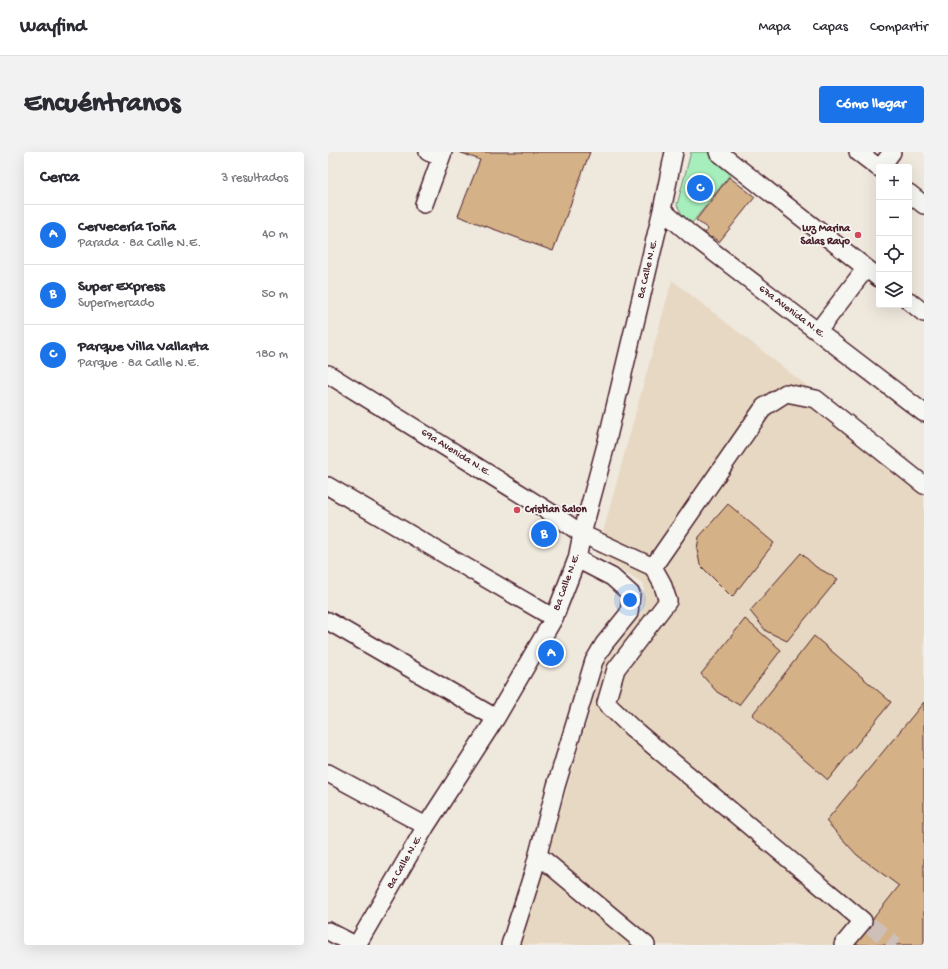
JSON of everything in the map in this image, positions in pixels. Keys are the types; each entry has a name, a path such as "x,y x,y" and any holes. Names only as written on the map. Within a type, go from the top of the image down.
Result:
{"street":[{"name":"8a Calle N.E.","path":"356,945 426,826 496,718 554,618 577,559 582,534 606,445 662,210 674,152"},
{"path":"718,152 873,273 818,331"},
{"path":"858,152 876,164"},
{"path":"882,164 892,152"},
{"path":"424,204 438,154"},
{"path":"912,195 924,205"},
{"name":"67a Avenida N.E.","path":"662,210 690,234 924,413"},
{"path":"912,303 924,313"},
{"name":"69a Avenida N.E.","path":"328,374 553,514 582,534 653,566"},
{"path":"843,945 866,923 632,728 606,703 616,669 668,601 662,583 653,566 764,407 786,393 816,400 924,485"},
{"path":"328,486 554,618"},
{"path":"510,945 533,873 556,786 594,661 604,644 629,613 631,594 612,577 577,559"},
{"path":"328,621 496,718"},
{"path":"328,773 426,826"},
{"path":"538,855 646,945"},
{"path":"328,931 356,945"}],"shaded area":[{"path":"672,280 924,478 924,945 512,945 550,845 605,662 643,609 644,584 597,554"}],"green space":[{"path":"691,152 708,152 732,172 692,223 683,216 677,205"}],"building":[{"path":"459,152 590,152 553,251 458,216 480,160"},
{"path":"729,177 755,197 719,242 712,237 709,241 703,236 708,229 696,220"},
{"path":"728,504 774,543 732,597 700,565 697,549 699,537"},
{"path":"801,553 816,567 838,579 787,641 766,631 750,611"},
{"path":"745,619 781,650 739,705 717,692 701,674"},
{"path":"814,636 891,702 828,780 752,715"},
{"path":"924,702 924,945 852,945 899,886 857,855 826,821"}],"tunnel":[{"path":"869,925 896,945"}],"place":[{"name":"Parque Villa Vallarta","path":"700,188"},
{"name":"Luz Marina Salas Rayo","path":"858,235"},
{"name":"Cristian Salon","path":"517,510"},
{"name":"Super Express","path":"544,534"},
{"name":"Cervecería Toña","path":"551,653"}]}
